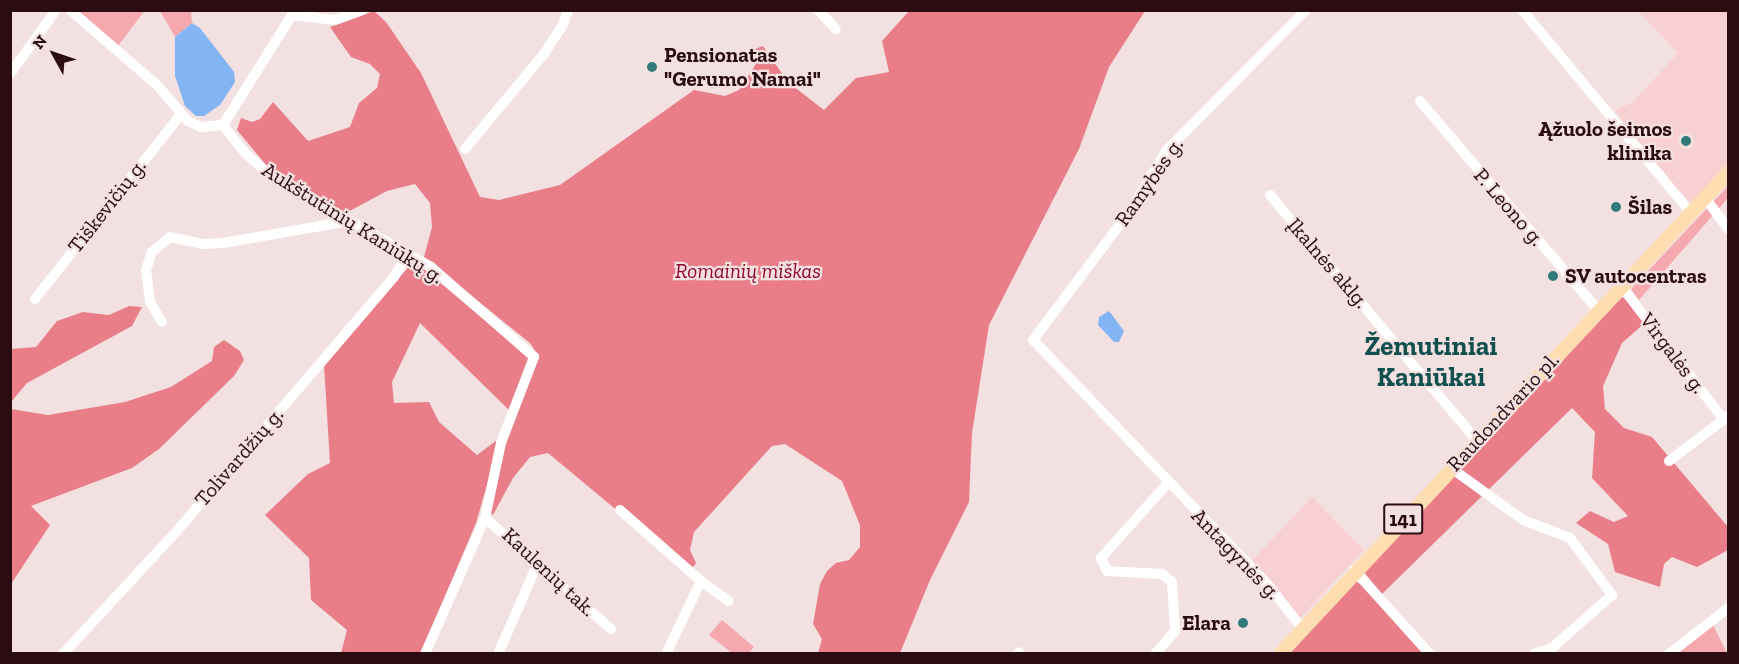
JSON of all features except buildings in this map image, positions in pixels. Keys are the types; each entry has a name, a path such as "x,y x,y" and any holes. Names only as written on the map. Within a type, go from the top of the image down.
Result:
{"main road":[{"name":"Raudondvario pl.","path":"1280,654 1354,570 1728,173"}],"street":[{"path":"10,74 56,10"},
{"path":"70,10 150,79 180,114 201,127 223,125 291,13 335,20 362,10"},
{"path":"465,149 544,54 564,25 567,10"},
{"path":"818,10 836,28"},
{"name":"Ramybės g.","path":"1033,340 1130,211 1166,152 1306,10"},
{"path":"1522,10 1691,213"},
{"name":"P. Leono g.","path":"1420,101 1599,311"},
{"name":"Tiškevičių g.","path":"35,299 180,114"},
{"name":"Aukštutinių Kaniūkų g.","path":"223,125 244,152 271,176 408,254 448,281 534,357 501,443 485,518 425,654"},
{"name":"Įkalnės aklg.","path":"1270,195 1477,441"},
{"path":"1705,198 1728,229"},
{"path":"162,322 150,302 146,270 152,252 170,237 203,244 223,243 349,221"},
{"name":"Tolivardžių g.","path":"63,654 169,539 394,277 408,254"},
{"name":"Virgalės g.","path":"1622,286 1726,417"},
{"name":"Antagynės g.","path":"1033,340 1167,484 1270,587 1302,627"},
{"path":"1669,461 1726,417"},
{"path":"1452,468 1523,520 1570,538 1612,595 1552,648 1534,654"},
{"path":"1155,654 1175,631 1172,582 1162,574 1107,571 1101,558 1167,484"},
{"path":"620,510 700,581 729,601"},
{"name":"Kaulenių tak.","path":"485,518 611,629"},
{"path":"498,654 538,563"},
{"path":"1354,570 1430,654"},
{"path":"666,654 700,581"},
{"path":"1670,654 1728,608"}],"shaded area":[{"path":"145,10 118,46 77,11"},
{"path":"160,11 191,11 192,23 175,37"},
{"path":"1638,11 1728,11 1728,163 1689,206 1615,110 1633,102 1678,53"},
{"path":"1728,186 1728,198 1639,300 1631,289"},
{"path":"1312,497 1364,550 1297,621 1247,566"},
{"path":"722,620 754,647 749,653 732,653 709,635"},
{"path":"1713,625 1727,653 1676,654"}],"green space":[{"name":"Romainių miškas","path":"374,11 386,22 421,73 480,197 499,200 560,185 694,90 725,96 739,90 756,64 753,50 763,46 788,82 824,110 856,78 889,72 882,41 909,11 1145,11 1109,67 1079,149 989,325 972,433 969,502 930,580 900,653 818,653 822,639 813,624 820,584 827,571 836,563 849,560 860,547 860,525 842,481 785,444 772,446 694,532 690,550 696,563 690,571 548,453 530,457 513,478 493,515 490,512 506,442 536,353 531,344 424,257 432,227 430,203 415,184 387,191 346,213 266,165 237,130 241,118 252,122 260,119 273,102 308,141 350,127 359,103 377,88 380,74 370,64 351,57 330,27"},
{"path":"412,263 420,266 530,358 510,411 420,323 392,382 394,403 429,402 439,422 477,455 501,437 476,523 421,653 341,653 347,630 311,600 309,558 265,515 308,474 330,463 324,365"},
{"path":"1622,297 1630,301 1646,322 1622,343 1603,386 1605,409 1624,428 1652,437 1728,527 1728,550 1697,567 1672,557 1664,564 1660,587 1615,572 1608,544 1576,523 1590,511 1614,522 1628,516 1592,478 1595,432 1572,408 1382,594 1363,571"},
{"path":"129,306 142,307 132,326 27,383 11,402 11,349 36,347 57,321 83,312 109,315"},
{"path":"224,340 240,351 244,360 234,376 159,449 132,468 31,506 50,525 11,584 11,409 48,415 125,402 171,387 212,361 214,347"},
{"path":"1356,582 1364,585 1426,654 1288,654"}],"water":[{"path":"192,23 200,28 234,72 235,82 220,105 204,116 196,116 185,106 175,76 175,37"},
{"path":"1109,311 1124,331 1119,342 1114,342 1098,325 1099,317"}],"place":[{"name":"Pensionatas \"Gerumo Namai\"","path":"652,67"},
{"name":"Ąžuolo šeimos klinika","path":"1686,141"},
{"name":"Šilas","path":"1616,207"},
{"name":"SV autocentras","path":"1553,276"},
{"name":"Elara","path":"1243,623"}],"district":[{"name":"Žemutiniai Kaniūkai","path":"1431,362"}]}
